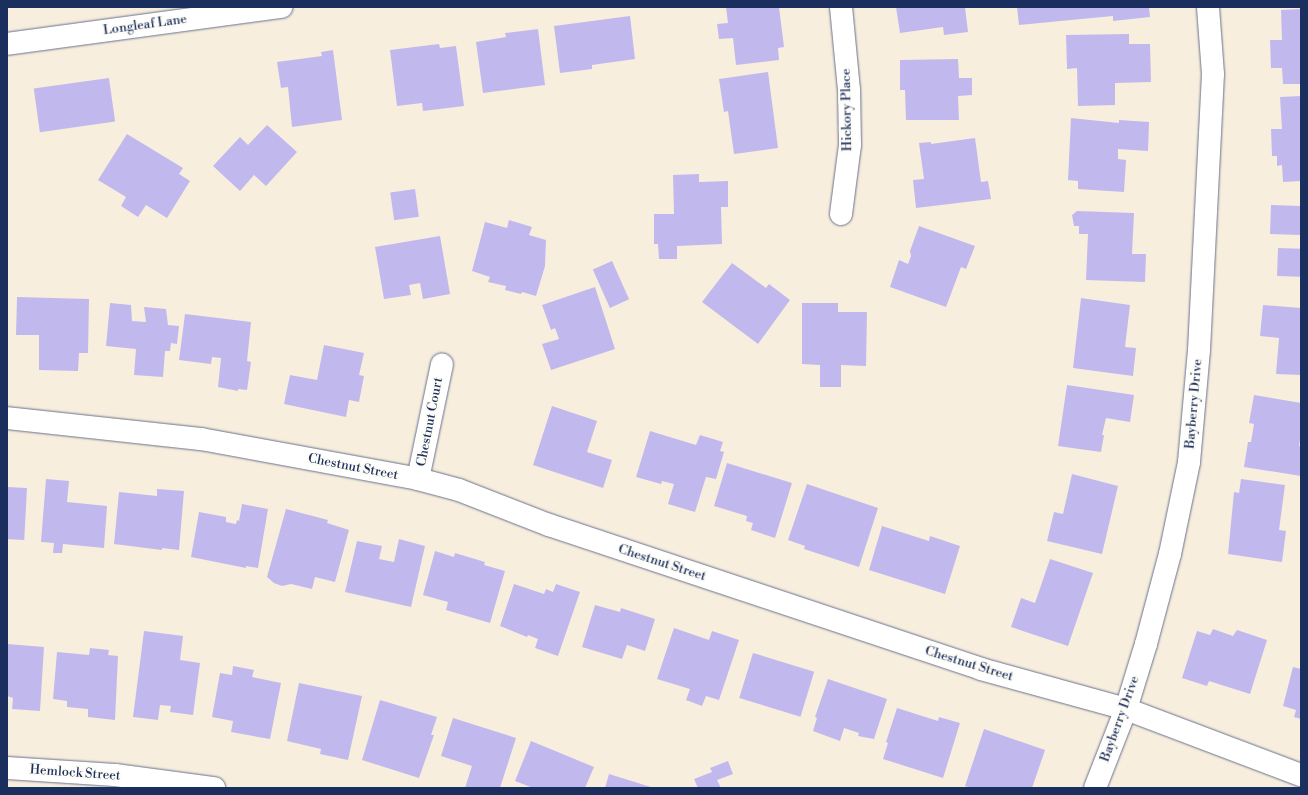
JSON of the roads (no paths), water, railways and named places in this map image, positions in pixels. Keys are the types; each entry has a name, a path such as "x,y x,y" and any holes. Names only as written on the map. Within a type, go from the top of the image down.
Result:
{"street":[{"name":"Longleaf Lane","path":"7,44 282,7"},
{"name":"Hickory Place","path":"841,7 849,90 850,145 841,214"},
{"name":"Bayberry Drive","path":"1095,788 1126,709 1170,554 1189,462 1199,350 1213,74 1208,7"},
{"name":"Chestnut Court","path":"418,479 442,364"},
{"name":"Chestnut Street","path":"7,418 201,439 418,479 459,490 549,525 981,669 1126,709 1301,775"},
{"name":"Hemlock Street","path":"7,768 115,775 214,788"}]}
